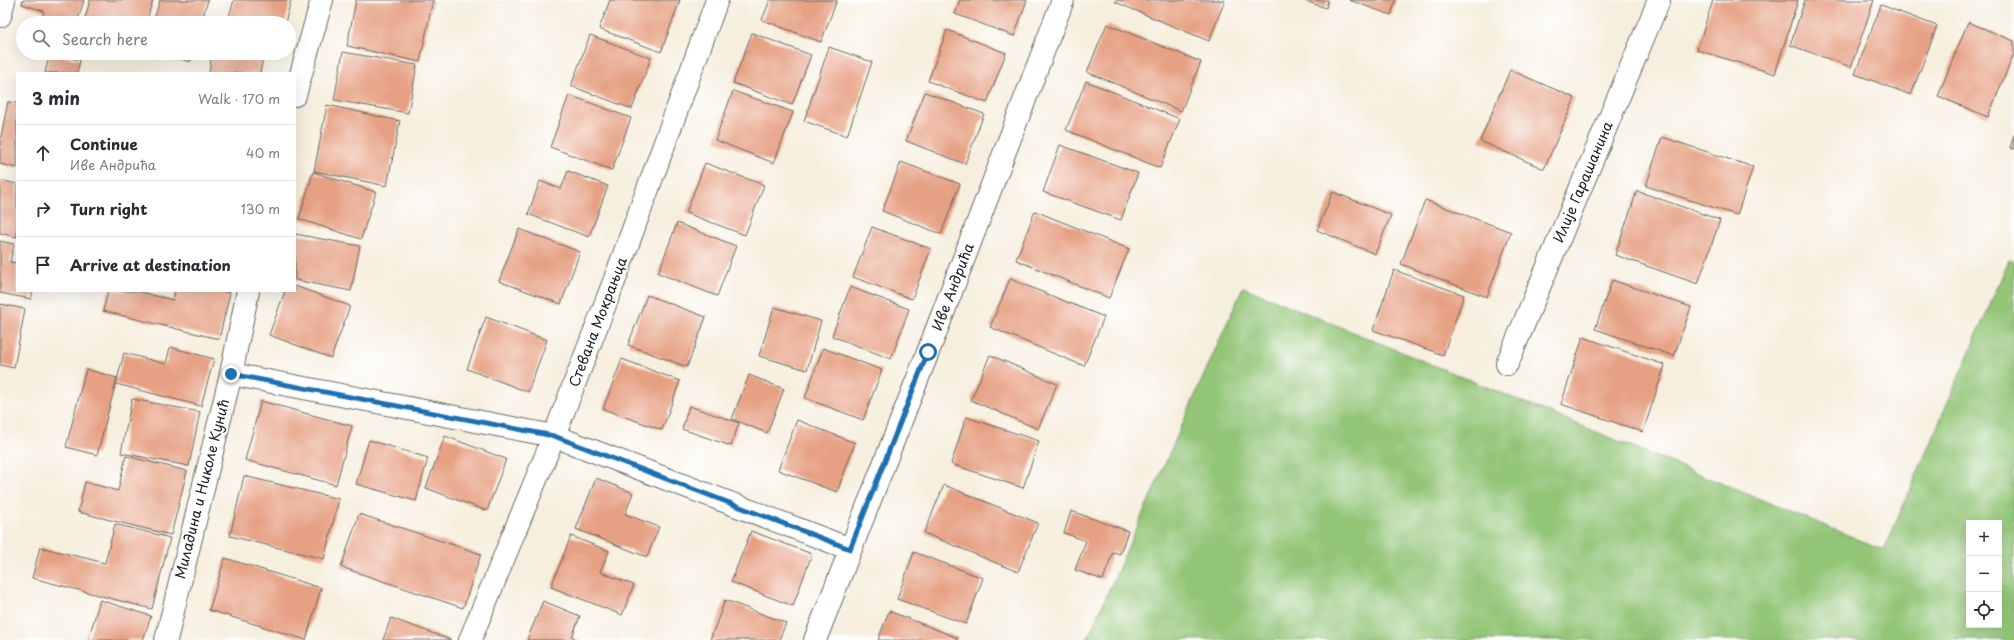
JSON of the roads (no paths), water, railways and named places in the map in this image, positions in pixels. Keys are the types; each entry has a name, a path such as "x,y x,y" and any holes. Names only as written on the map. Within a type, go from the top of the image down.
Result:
{"street":[{"path":"0,16 4,0"},
{"path":"296,91 322,0"},
{"name":"Стевана Мокрањца","path":"470,640 554,436 615,279 717,0"},
{"name":"Иве Андрића","path":"815,640 928,352 1063,0"},
{"name":"Илије Гарашанина","path":"1507,364 1659,0"},
{"name":"Миладина и Николе Кунић","path":"166,640 231,374 248,292"},
{"path":"231,374 554,436 850,549"}]}
